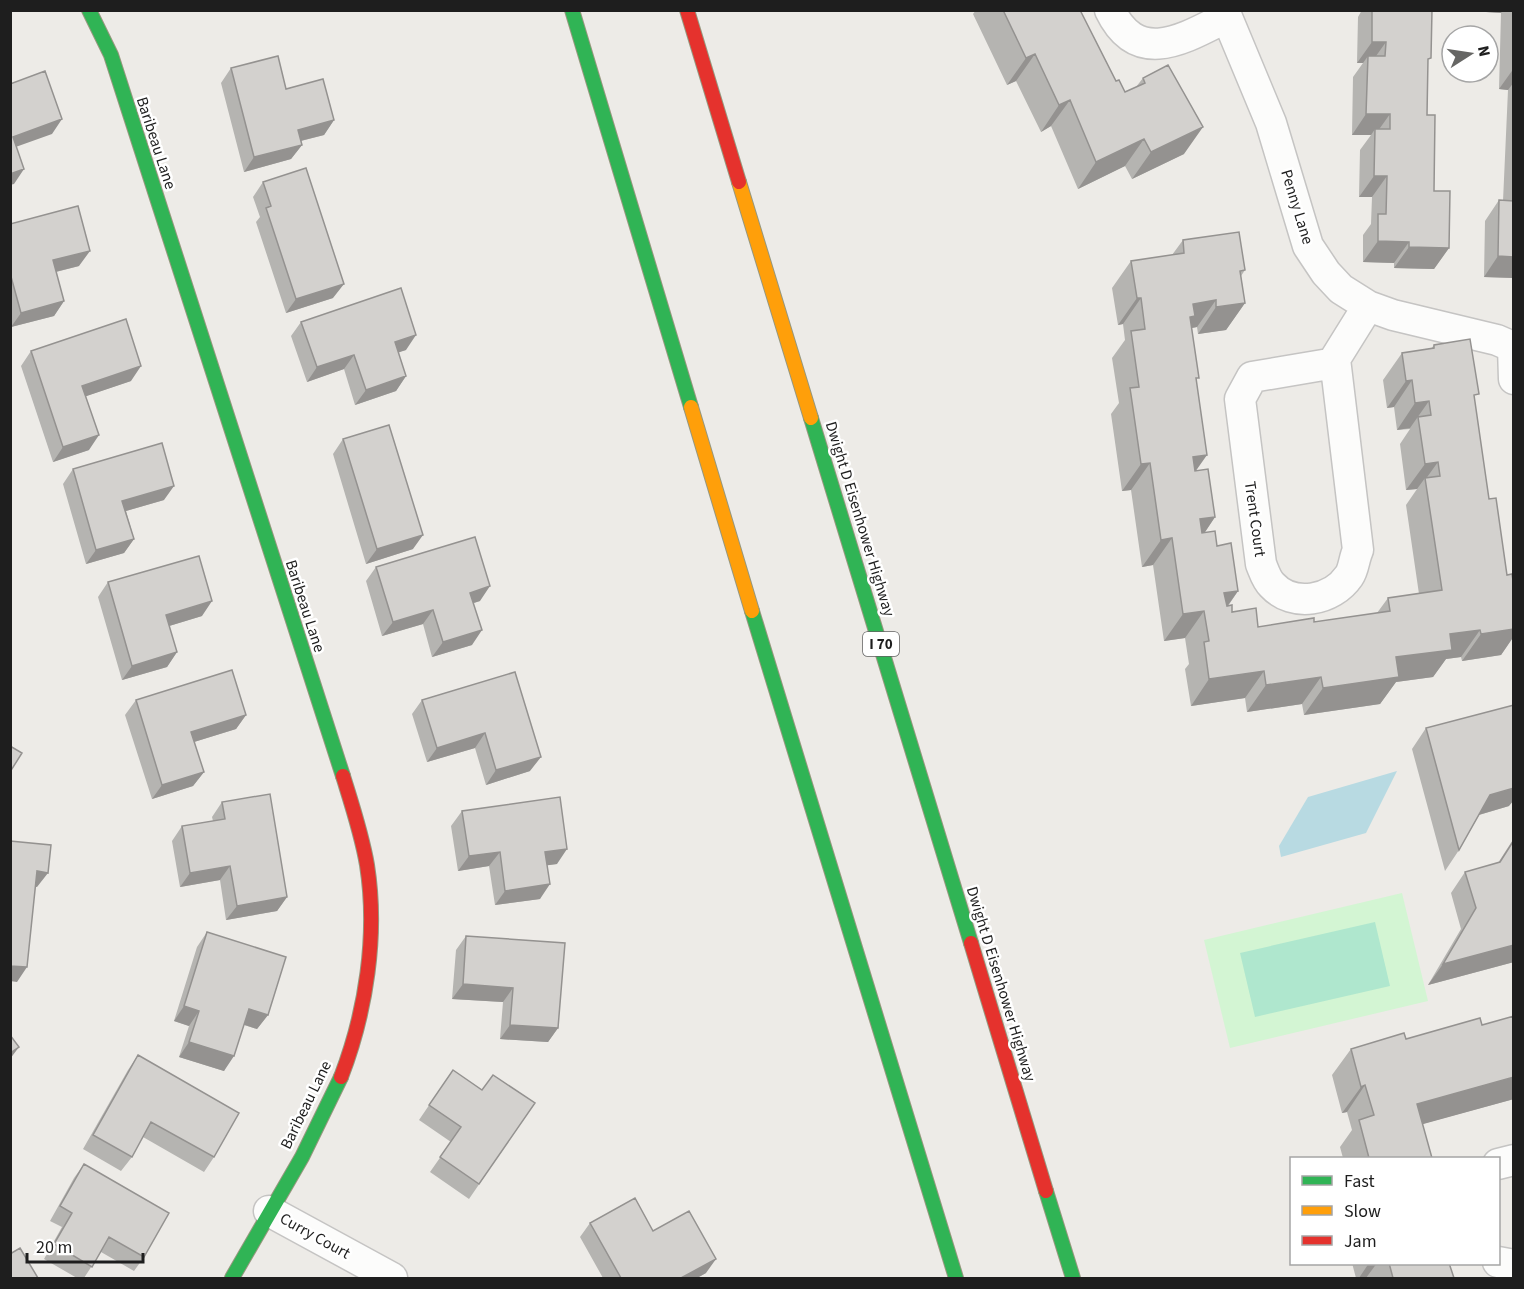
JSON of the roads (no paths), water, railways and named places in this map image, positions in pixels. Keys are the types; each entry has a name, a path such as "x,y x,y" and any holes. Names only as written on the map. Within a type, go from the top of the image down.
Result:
{"main road":[{"name":"Baribeau Lane","path":"89,10 111,55 356,817 368,870 370,942 356,1030 339,1081 232,1278"},
{"path":"572,10 729,537 956,1278"},
{"name":"Dwight D Eisenhower Highway","path":"687,10 1073,1278"}],"street":[{"name":"Penny Lane","path":"1110,10 1125,34 1142,42 1160,45 1177,42 1225,14 1271,123 1313,255 1332,281 1368,306 1393,315 1497,340 1513,347 1514,379"},
{"path":"1335,363 1368,306"},
{"name":"Trent Court","path":"1335,363 1358,550 1350,575 1339,588 1320,597 1299,599 1278,591 1270,584 1261,564 1240,399 1252,377 1335,363"},
{"name":"Curry Court","path":"269,1211 392,1278"}],"water":[{"path":"1397,771 1366,833 1281,857 1279,846 1308,797"}]}
